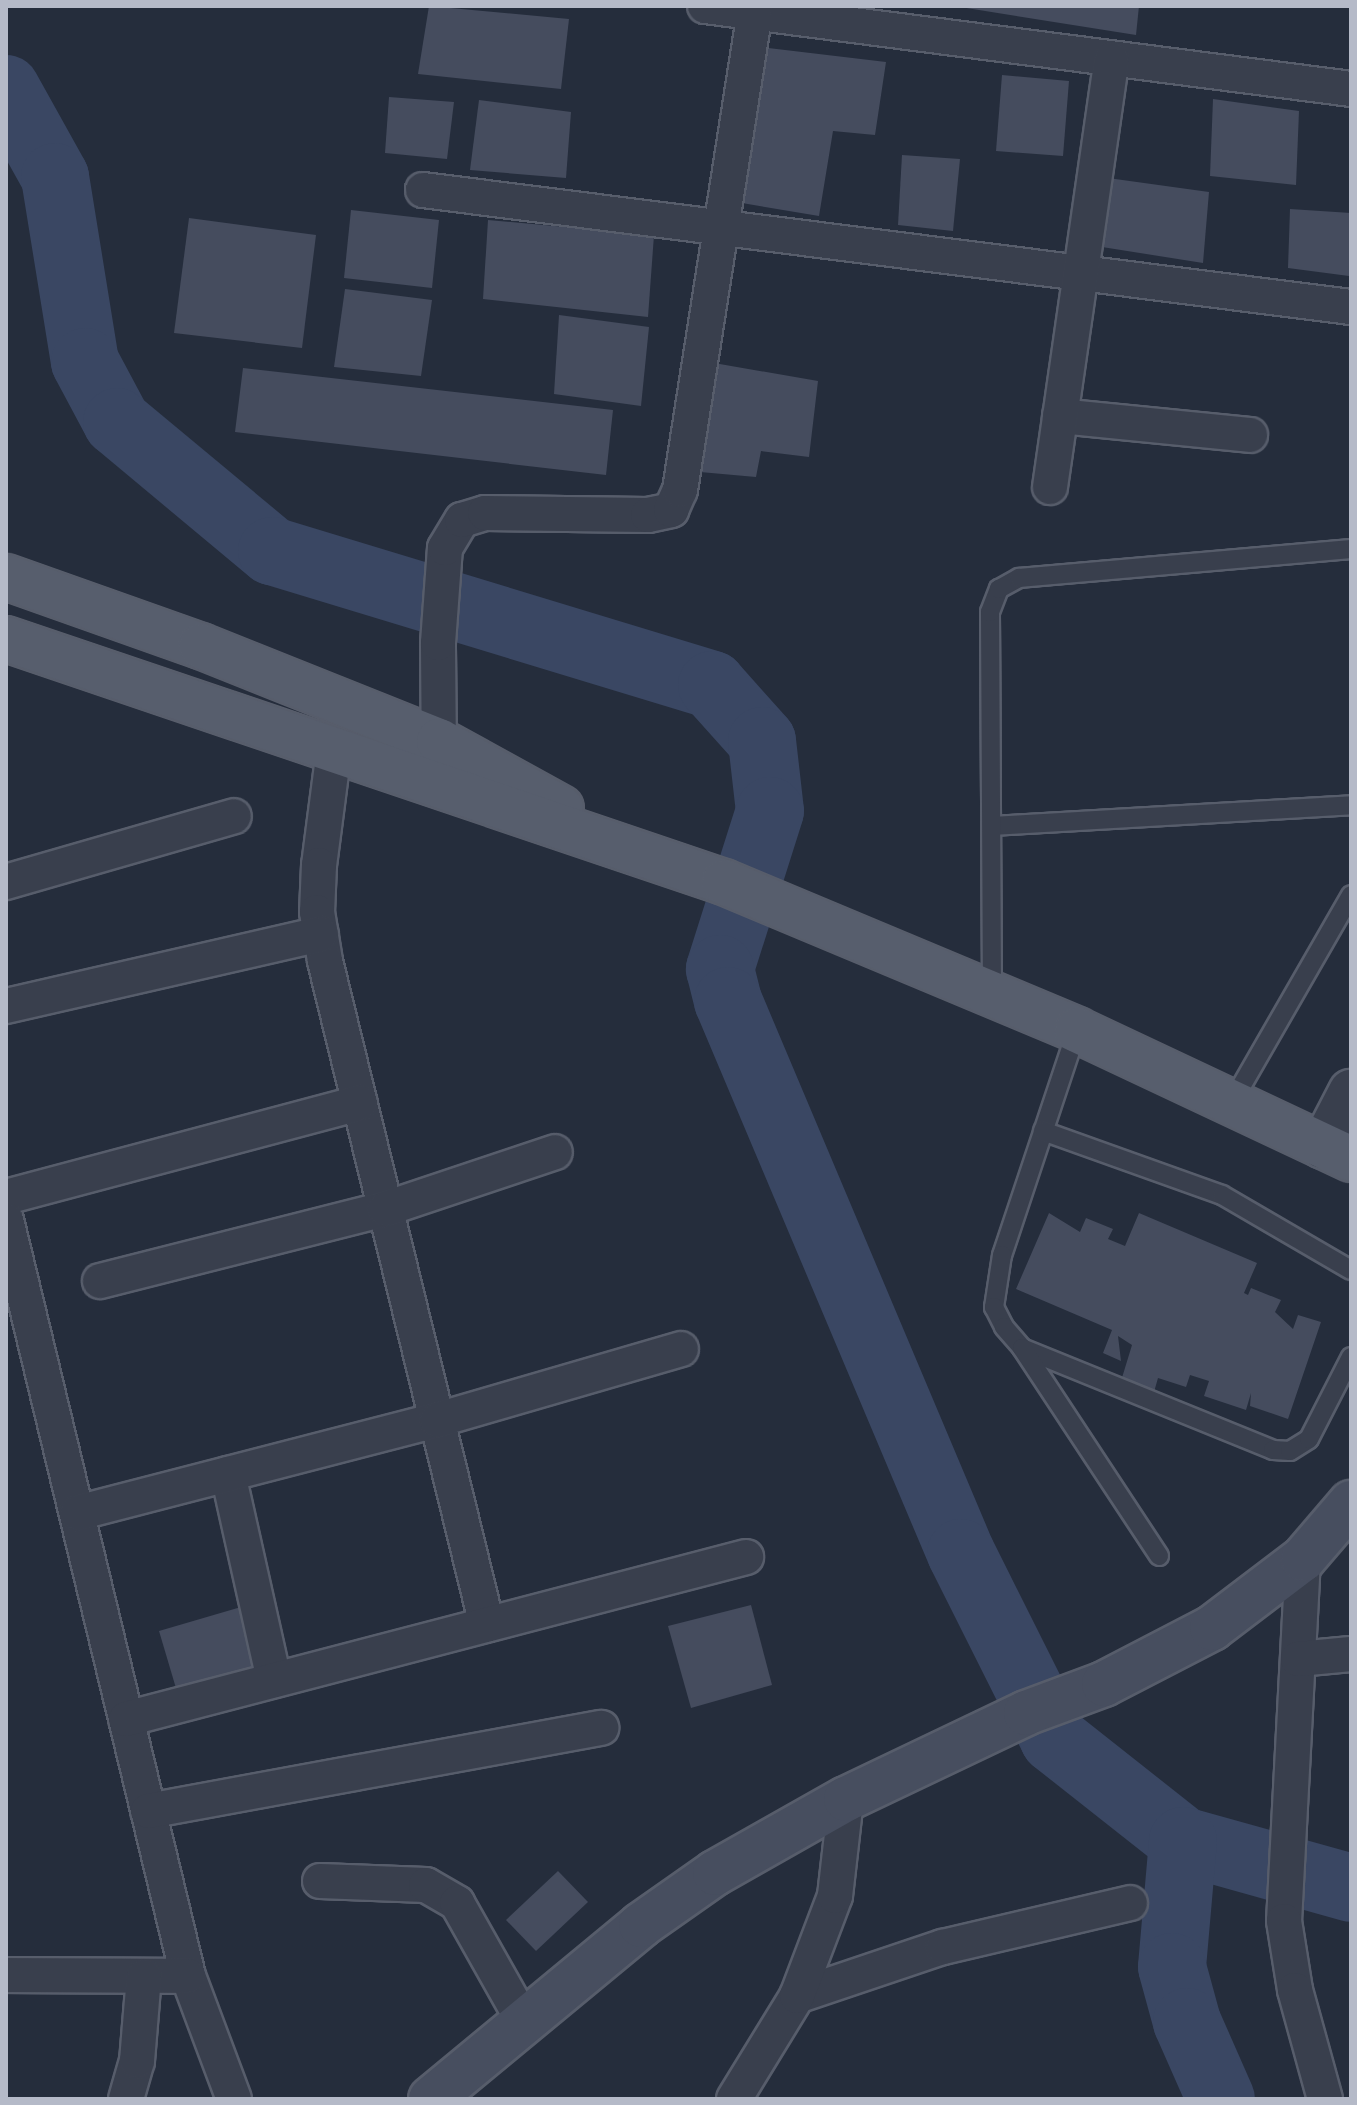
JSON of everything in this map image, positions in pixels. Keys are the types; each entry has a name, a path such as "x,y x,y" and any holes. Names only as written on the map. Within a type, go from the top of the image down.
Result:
{"main road":[{"path":"6,577 201,646 439,741 651,857"},
{"path":"6,639 334,750 439,789 724,882 851,940 1077,1030 1337,1152"},
{"path":"431,2099 678,1899 846,1799 1026,1713 1104,1684 1212,1628 1303,1559 1351,1503"}],"street":[{"path":"705,6 1351,89"},
{"path":"439,789 438,643 445,548 462,520 485,513 648,515 671,510 680,490 755,12"},
{"path":"1050,487 1112,59"},
{"path":"423,190 1351,307"},
{"path":"1060,416 1250,435"},
{"path":"334,750 319,865 321,934 487,1625"},
{"path":"6,882 234,816"},
{"path":"6,1006 321,934"},
{"path":"1337,1152 1351,1092"},
{"path":"6,1197 360,1103"},
{"path":"100,1281 385,1209 555,1152"},
{"path":"6,1220 188,1976 234,2099"},
{"path":"77,1513 437,1420 681,1349"},
{"path":"228,1474 274,1680"},
{"path":"126,1719 746,1557"},
{"path":"1303,1559 1284,1921 1295,1990 1325,2099"},
{"path":"1298,1659 1351,1654"},
{"path":"148,1811 601,1728"},
{"path":"734,2099 797,1996 835,1896 846,1799"},
{"path":"320,1881 426,1885 457,1903 524,2022"},
{"path":"797,1996 943,1947 1130,1903"},
{"path":"6,1975 188,1976"},
{"path":"126,2099 137,2061 144,1976"}],"lane":[{"path":"992,997 990,612 999,589 1019,578 1351,549"},
{"path":"992,826 1351,805"},
{"path":"1231,1104 1351,895"},
{"path":"1077,1030 996,1282 994,1307 1159,1556"},
{"path":"1043,1131 1222,1195 1351,1270"},
{"path":"1022,1348 1281,1451 1309,1439 1351,1357"}],"building":[{"path":"429,6 569,19 561,89 418,74"},
{"path":"954,6 1139,6 1136,35"},
{"path":"759,47 886,62 875,135 833,131 819,216 736,202"},
{"path":"1002,75 1069,81 1063,156 996,151"},
{"path":"389,97 454,102 447,159 385,153"},
{"path":"1213,99 1299,111 1296,185 1210,176"},
{"path":"479,100 571,112 566,178 470,170"},
{"path":"902,155 960,159 953,231 898,225"},
{"path":"1108,178 1209,192 1203,263 1102,247"},
{"path":"1290,209 1351,213 1349,276 1288,268"},
{"path":"351,210 439,220 432,288 344,278"},
{"path":"189,218 316,235 302,348 174,333"},
{"path":"488,220 654,235 648,317 483,299"},
{"path":"345,289 432,300 421,376 334,367"},
{"path":"559,315 649,327 641,406 554,394"},
{"path":"714,363 818,381 809,457 761,451 756,477 700,472"},
{"path":"243,368 613,410 606,475 235,432"},
{"path":"1049,1213 1080,1232 1086,1218 1113,1229 1108,1239 1125,1246 1139,1213 1257,1263 1244,1293 1248,1295 1251,1288 1281,1300 1275,1312 1293,1329 1298,1315 1321,1322 1288,1419 1250,1406 1251,1393 1246,1410 1204,1396 1209,1381 1190,1375 1186,1387 1158,1378 1154,1392 1121,1381 1132,1345 1118,1336 1121,1361 1103,1353 1112,1330 1016,1289"},
{"path":"751,1605 772,1685 691,1708 668,1626"},
{"path":"241,1607 260,1670 178,1695 159,1631"},
{"path":"558,1871 588,1902 536,1951 506,1920"}],"waterway":[{"path":"6,89 55,177 85,362 117,422 272,551 712,685 762,741 770,811 720,969 728,1001 961,1553 1054,1739 1183,1841 1351,1888"},
{"path":"1183,1841 1172,1967 1187,2022 1221,2099"}]}
